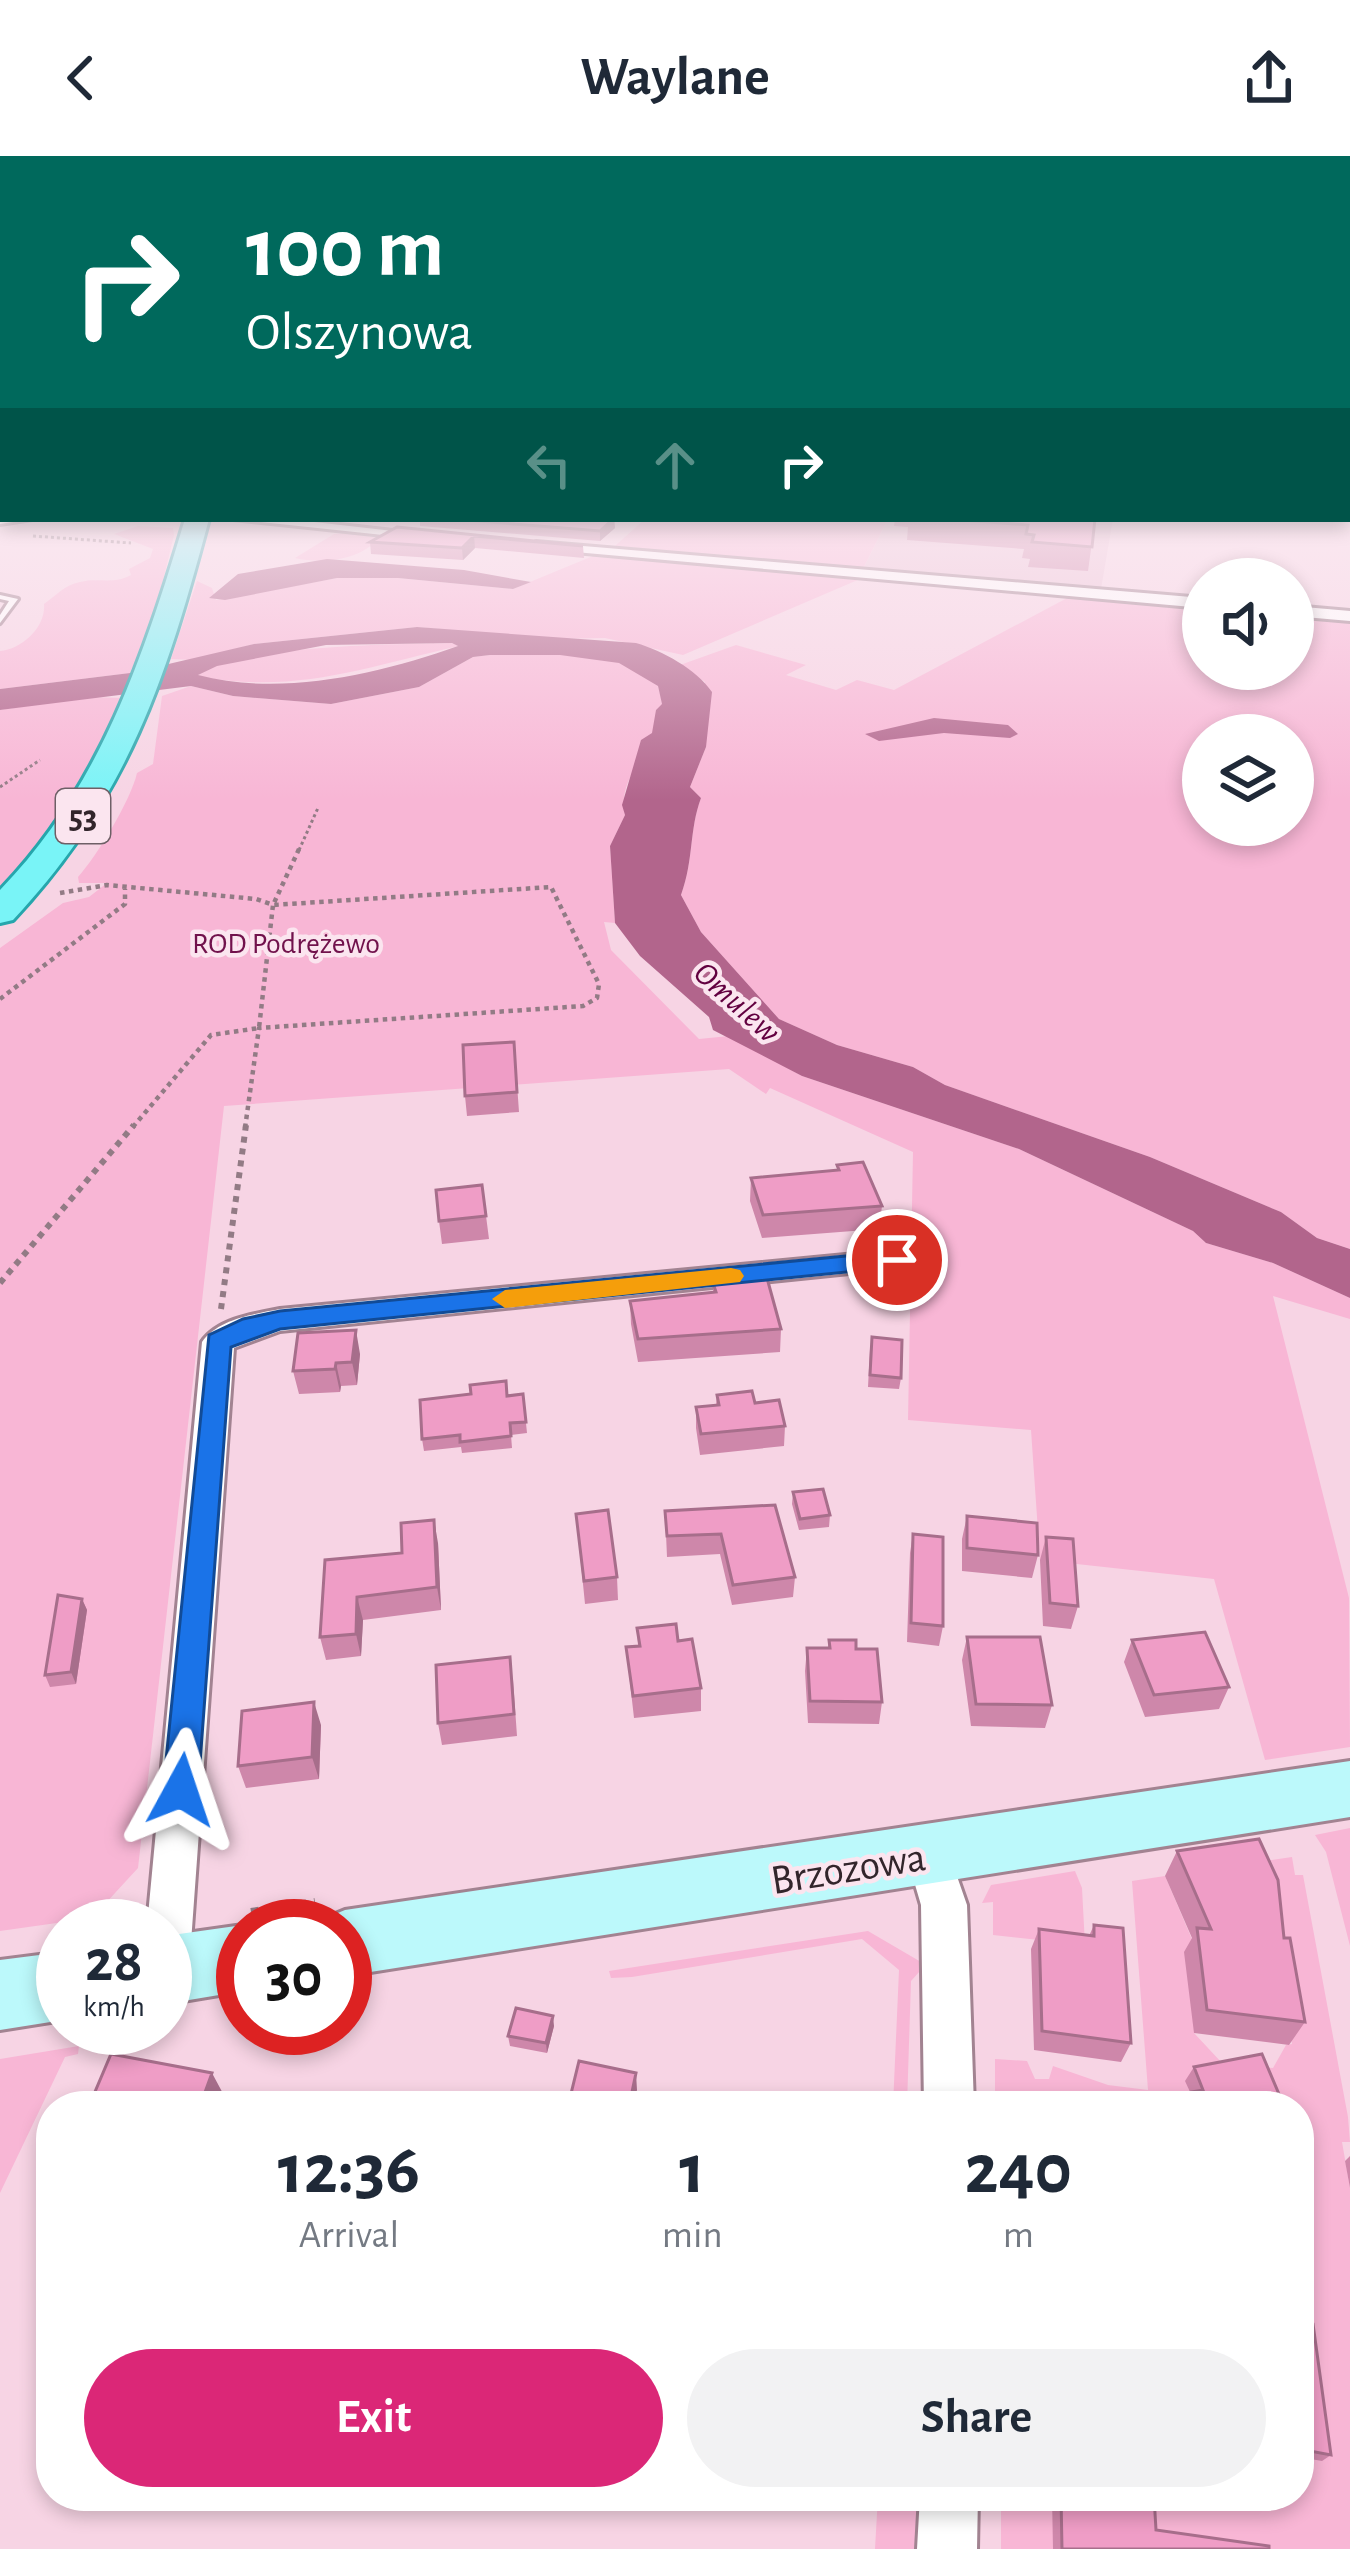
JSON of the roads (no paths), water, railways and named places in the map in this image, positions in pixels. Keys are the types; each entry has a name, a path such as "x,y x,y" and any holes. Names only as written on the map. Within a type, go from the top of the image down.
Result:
{"main road":[{"name":"53","path":"3,910 94,798 139,702 179,577"},
{"name":"Brzozowa","path":"372,1939 1350,1790"},
{"path":"0,1995 36,1989"}],"street":[{"path":"898,577 1182,601"},
{"path":"1314,613 1350,616"},
{"path":"171,1899 218,1342 253,1325 280,1320 897,1260"},
{"path":"928,1854 944,1905 949,2091"},
{"path":"947,2549 948,2511"}],"lane":[{"path":"0,597 14,598 0,622"}],"water":[{"path":"235,577 501,577 531,582 513,589 398,578 337,578 225,600 209,598"},
{"name":"Omulew","path":"417,627 636,643 678,662 712,692 706,747 690,787 701,798 681,895 701,932 779,1019 837,1045 913,1067 945,1085 1150,1157 1281,1212 1317,1238 1350,1249 1350,1298 1273,1263 1206,1243 1193,1231 1019,1149 802,1076 713,1030 709,1017 640,956 615,923 610,846 625,815 622,805 641,740 652,733 656,710 662,704 658,686 619,663 560,655 473,657 419,687 331,704 233,696 191,686 0,710 0,689 130,673 254,644","holes":["326,645 458,646 363,673 296,683 263,684 198,675 217,666"]},
{"path":"934,718 1008,725 1018,734 1010,738 944,733 879,741 865,734"}],"park label":[{"name":"ROD Podrężewo","path":"286,943"}]}
